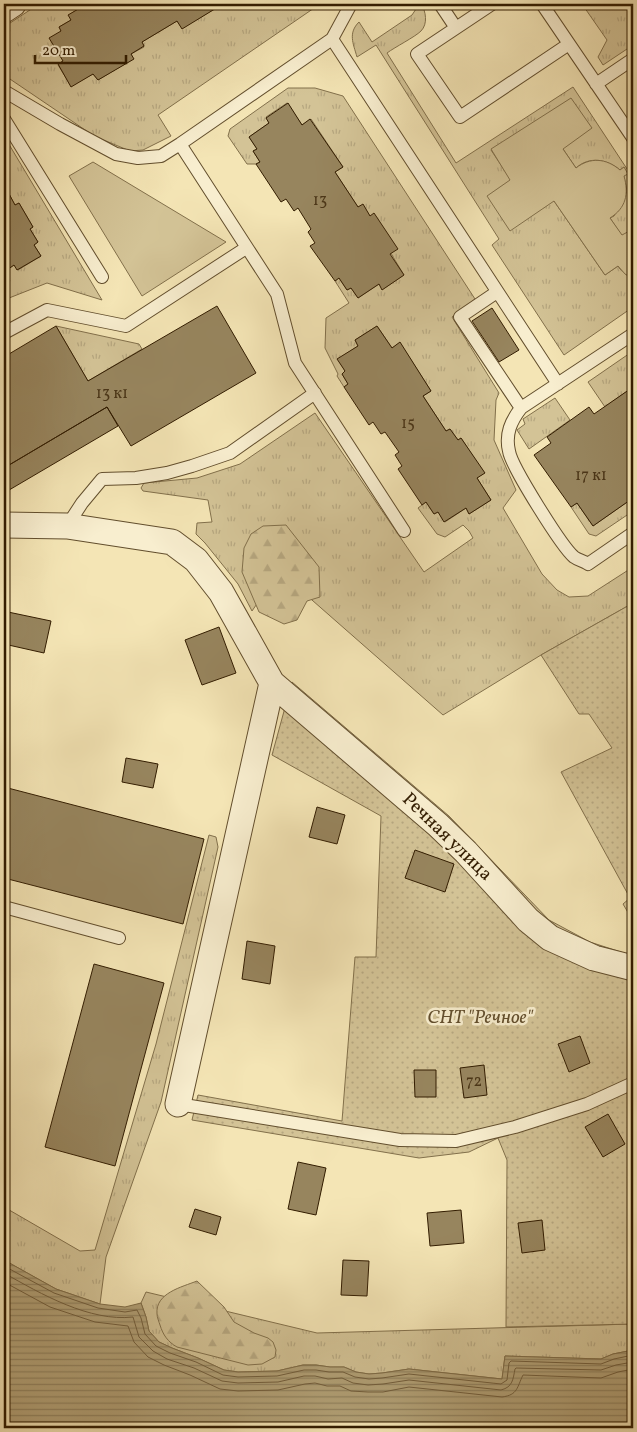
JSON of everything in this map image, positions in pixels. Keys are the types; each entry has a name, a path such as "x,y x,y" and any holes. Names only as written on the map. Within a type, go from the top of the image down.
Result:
{"street":[{"path":"4,10 13,4"},
{"path":"4,525 67,526 172,542 196,560 221,592 272,683 178,1104"},
{"name":"Речная улица","path":"272,683 438,825 466,852 528,920 550,938 594,958 633,968"}],"lane":[{"path":"4,91 116,154 138,158 161,156 332,39 351,4"},
{"path":"440,4 456,28"},
{"path":"492,4 417,54 460,117 569,44"},
{"path":"542,4 633,138"},
{"path":"332,39 558,384"},
{"path":"596,84 633,59"},
{"path":"4,120 102,277"},
{"path":"180,144 277,294 295,363 404,530"},
{"path":"4,333 47,310 126,326 246,248"},
{"path":"497,292 460,317 521,408"},
{"path":"633,334 521,408 513,418 508,432 508,452 521,477 564,545 574,557 588,564 633,533"},
{"path":"67,526 82,503 102,479 136,478 167,473 230,453 315,393"},
{"path":"4,907 119,938"},
{"path":"178,1104 400,1140 456,1141 515,1127 587,1104 633,1083"}],"green space":[{"path":"39,4 75,4 78,9 69,15 71,20 59,27 61,31 63,61 58,65 71,86 93,74 98,80 133,59 131,54 144,47 142,42 177,21 182,28 218,7 216,4 320,4 158,115 171,136 143,150 130,151 94,136 4,75 4,27"},
{"path":"413,4 421,4 423,7 426,17 425,25 421,31 387,53 456,163 573,87 633,178 633,229 622,236 610,218 614,216 627,191 624,167 620,170 604,161 592,160 576,168 563,149 491,150 511,180 488,196 554,201 605,275 618,266 633,279 633,307 564,355 492,245 499,239 376,45 357,57 352,34 359,22 372,42 412,15 416,9"},
{"path":"582,4 633,4 633,45 603,65 598,57 607,40"},
{"path":"288,88 315,88 343,96 475,299 452,317 499,393 496,400 494,440 516,490 503,508 542,574 557,590 569,597 588,596 633,567 633,603 541,655 443,715 288,579 265,592 252,611 238,584 196,534 197,523 212,522 208,500 143,491 141,488 144,483 197,478 240,464 315,413 424,572 473,538 463,525 445,537 437,534 418,508 426,502 434,514 438,512 445,522 466,508 469,514 491,500 477,478 484,473 461,438 458,440 450,429 446,431 423,396 431,391 400,343 392,348 377,326 355,340 358,346 338,359 345,371 342,374 348,384 344,387 337,376 338,374 325,348 326,318 349,303 335,281 339,278 347,290 351,288 358,298 379,284 383,289 404,275 363,205 358,207 335,172 343,167 311,119 302,125 287,103 266,117 269,123 249,137 257,149 253,151 260,162 256,164 247,164 228,136 230,129"},
{"path":"571,98 592,128 563,149 576,168 581,164 598,160 609,163 620,170 624,167 628,174 624,176 626,195 623,205 610,218 622,235 633,229 633,279 618,266 605,275 554,201 510,231 487,196 510,180 491,149"},
{"path":"4,136 102,300 47,283 4,300 4,272 14,265 18,270 41,256 34,245 38,242 30,229 33,227 19,203 15,205 8,192 4,194"},
{"path":"93,162 226,242 142,296 69,176"},
{"path":"56,326 139,344 142,349 88,381"},
{"path":"633,351 633,387 605,407 588,382"},
{"path":"555,398 570,420 529,449 517,430 525,424 523,419"},
{"path":"633,498 633,511 596,536 589,534 571,507 577,503 593,526"},
{"path":"286,525 319,567 320,597 307,601 297,620 284,624 259,612 242,572 244,548 251,534 263,526"},
{"path":"633,603 633,921 623,904 630,898 561,772 612,748 589,714 579,714 541,655"},
{"name":"СНТ \"Речное\"","path":"292,682 449,816 549,920 590,942 633,956 633,1324 506,1327 507,1160 498,1138 469,1152 419,1158 192,1120 198,1095 342,1121 355,957 376,957 381,816 272,755"},
{"path":"209,835 216,837 218,847 161,1102 106,1257 100,1304 56,1289 4,1260 4,1207 80,1251 95,1250 156,1044"},
{"path":"197,1281 224,1307 234,1322 273,1342 276,1350 275,1357 262,1364 248,1365 177,1347 168,1340 157,1317 160,1301 171,1292"},
{"path":"146,1292 317,1333 633,1324 633,1350 613,1354 601,1359 505,1356 502,1379 409,1369 369,1374 356,1372 344,1367 316,1365 303,1365 277,1371 238,1372 224,1370 159,1342 149,1331 141,1303"}],"water":[{"path":"4,1260 56,1289 100,1304 125,1307 141,1303 149,1331 159,1342 224,1370 238,1372 277,1371 303,1365 316,1365 344,1367 356,1372 369,1374 409,1369 502,1379 505,1356 601,1359 613,1354 633,1350 633,1428 4,1428"}],"building":[{"path":"87,4 216,4 218,7 182,29 177,21 142,42 144,46 131,54 134,59 98,80 93,74 71,87 58,64 63,61 49,38 61,31 59,27 71,20 68,15"},
{"path":"288,103 302,125 310,119 343,167 335,172 358,207 363,204 370,216 374,213 398,249 390,254 404,275 382,290 379,284 358,298 351,288 347,290 339,278 335,281 310,246 315,243 308,232 311,229 298,208 294,211 286,199 281,202 256,164 260,162 253,151 257,149 249,137 269,123 266,118"},
{"path":"8,192 15,205 19,203 33,227 30,229 38,242 34,245 41,256 17,270 14,265 4,272 4,194"},
{"path":"217,306 256,373 131,446 107,407 4,468 4,357 56,326 88,381"},
{"path":"492,308 519,350 499,362 472,321"},
{"path":"377,326 392,348 400,342 431,391 423,396 446,431 450,429 458,440 461,438 485,473 477,478 491,500 469,514 466,508 444,522 438,512 434,514 426,502 422,505 398,469 402,466 395,455 399,452 385,432 381,434 373,422 369,425 344,387 348,384 342,374 345,371 337,359 358,346 355,340"},
{"path":"633,387 633,498 593,526 577,503 571,507 534,455 551,443 547,437 589,407 594,414"},
{"path":"107,407 118,426 4,493 4,468"},
{"path":"8,612 51,621 44,653 4,644 4,629"},
{"path":"219,627 236,673 202,685 185,640"},
{"path":"126,758 158,764 153,788 122,782"},
{"path":"4,787 204,839 183,924 4,878"},
{"path":"317,807 345,815 337,844 309,837"},
{"path":"415,850 454,864 445,892 405,878"},
{"path":"247,941 275,946 270,984 242,979"},
{"path":"94,964 164,983 115,1166 45,1147"},
{"path":"580,1036 590,1063 569,1072 558,1044"},
{"path":"484,1065 487,1095 464,1098 460,1068"},
{"path":"414,1070 436,1070 436,1097 415,1097"},
{"path":"608,1114 625,1144 603,1157 585,1127"},
{"path":"298,1162 326,1168 316,1215 288,1209"},
{"path":"195,1209 221,1217 216,1235 189,1227"},
{"path":"461,1210 464,1243 430,1246 427,1213"},
{"path":"542,1220 545,1250 522,1253 518,1223"},
{"path":"343,1260 369,1261 367,1296 341,1295"}]}
